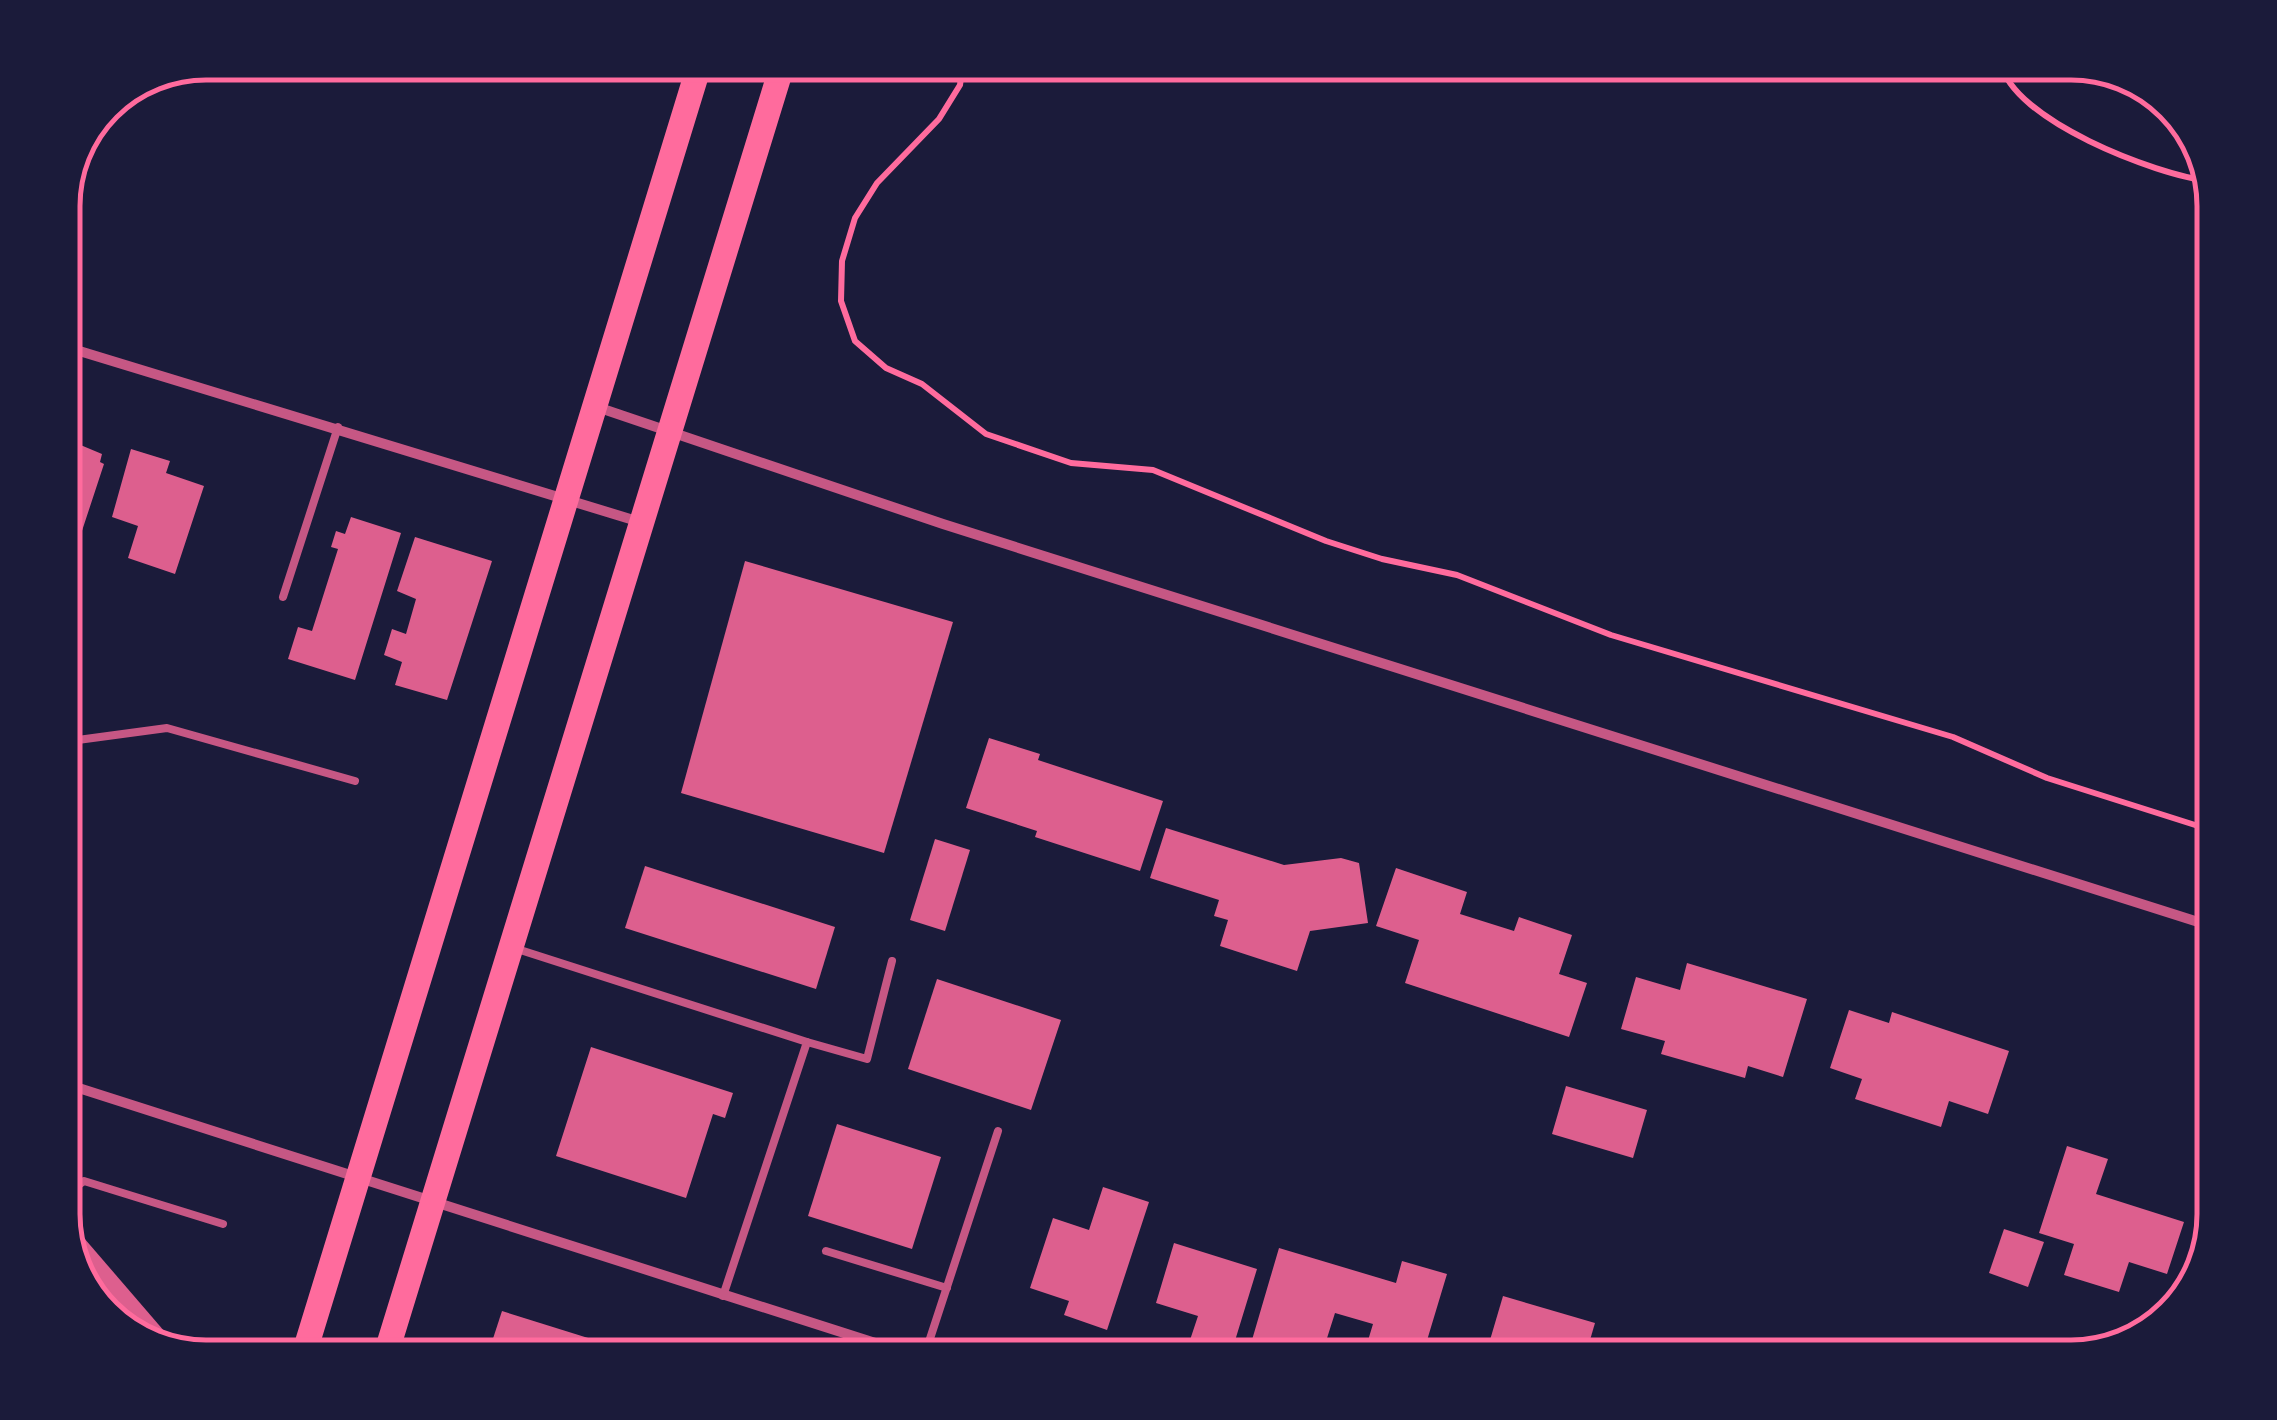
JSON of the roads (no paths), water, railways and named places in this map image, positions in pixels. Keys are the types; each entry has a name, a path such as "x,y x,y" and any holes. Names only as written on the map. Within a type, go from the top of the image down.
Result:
{"main road":[{"path":"308,1340 694,80"},
{"path":"390,1340 778,80"}],"street":[{"path":"80,351 640,522"},
{"path":"594,406 943,524 2197,922"},
{"path":"80,1089 864,1340"}],"lane":[{"path":"283,597 338,427"},
{"path":"80,740 167,728 355,781"},
{"path":"512,948 867,1059 892,961"},
{"path":"723,1296 807,1042"},
{"path":"927,1340 998,1131"},
{"path":"80,1184 84,1181 223,1224"},
{"path":"826,1251 946,1288"}]}
